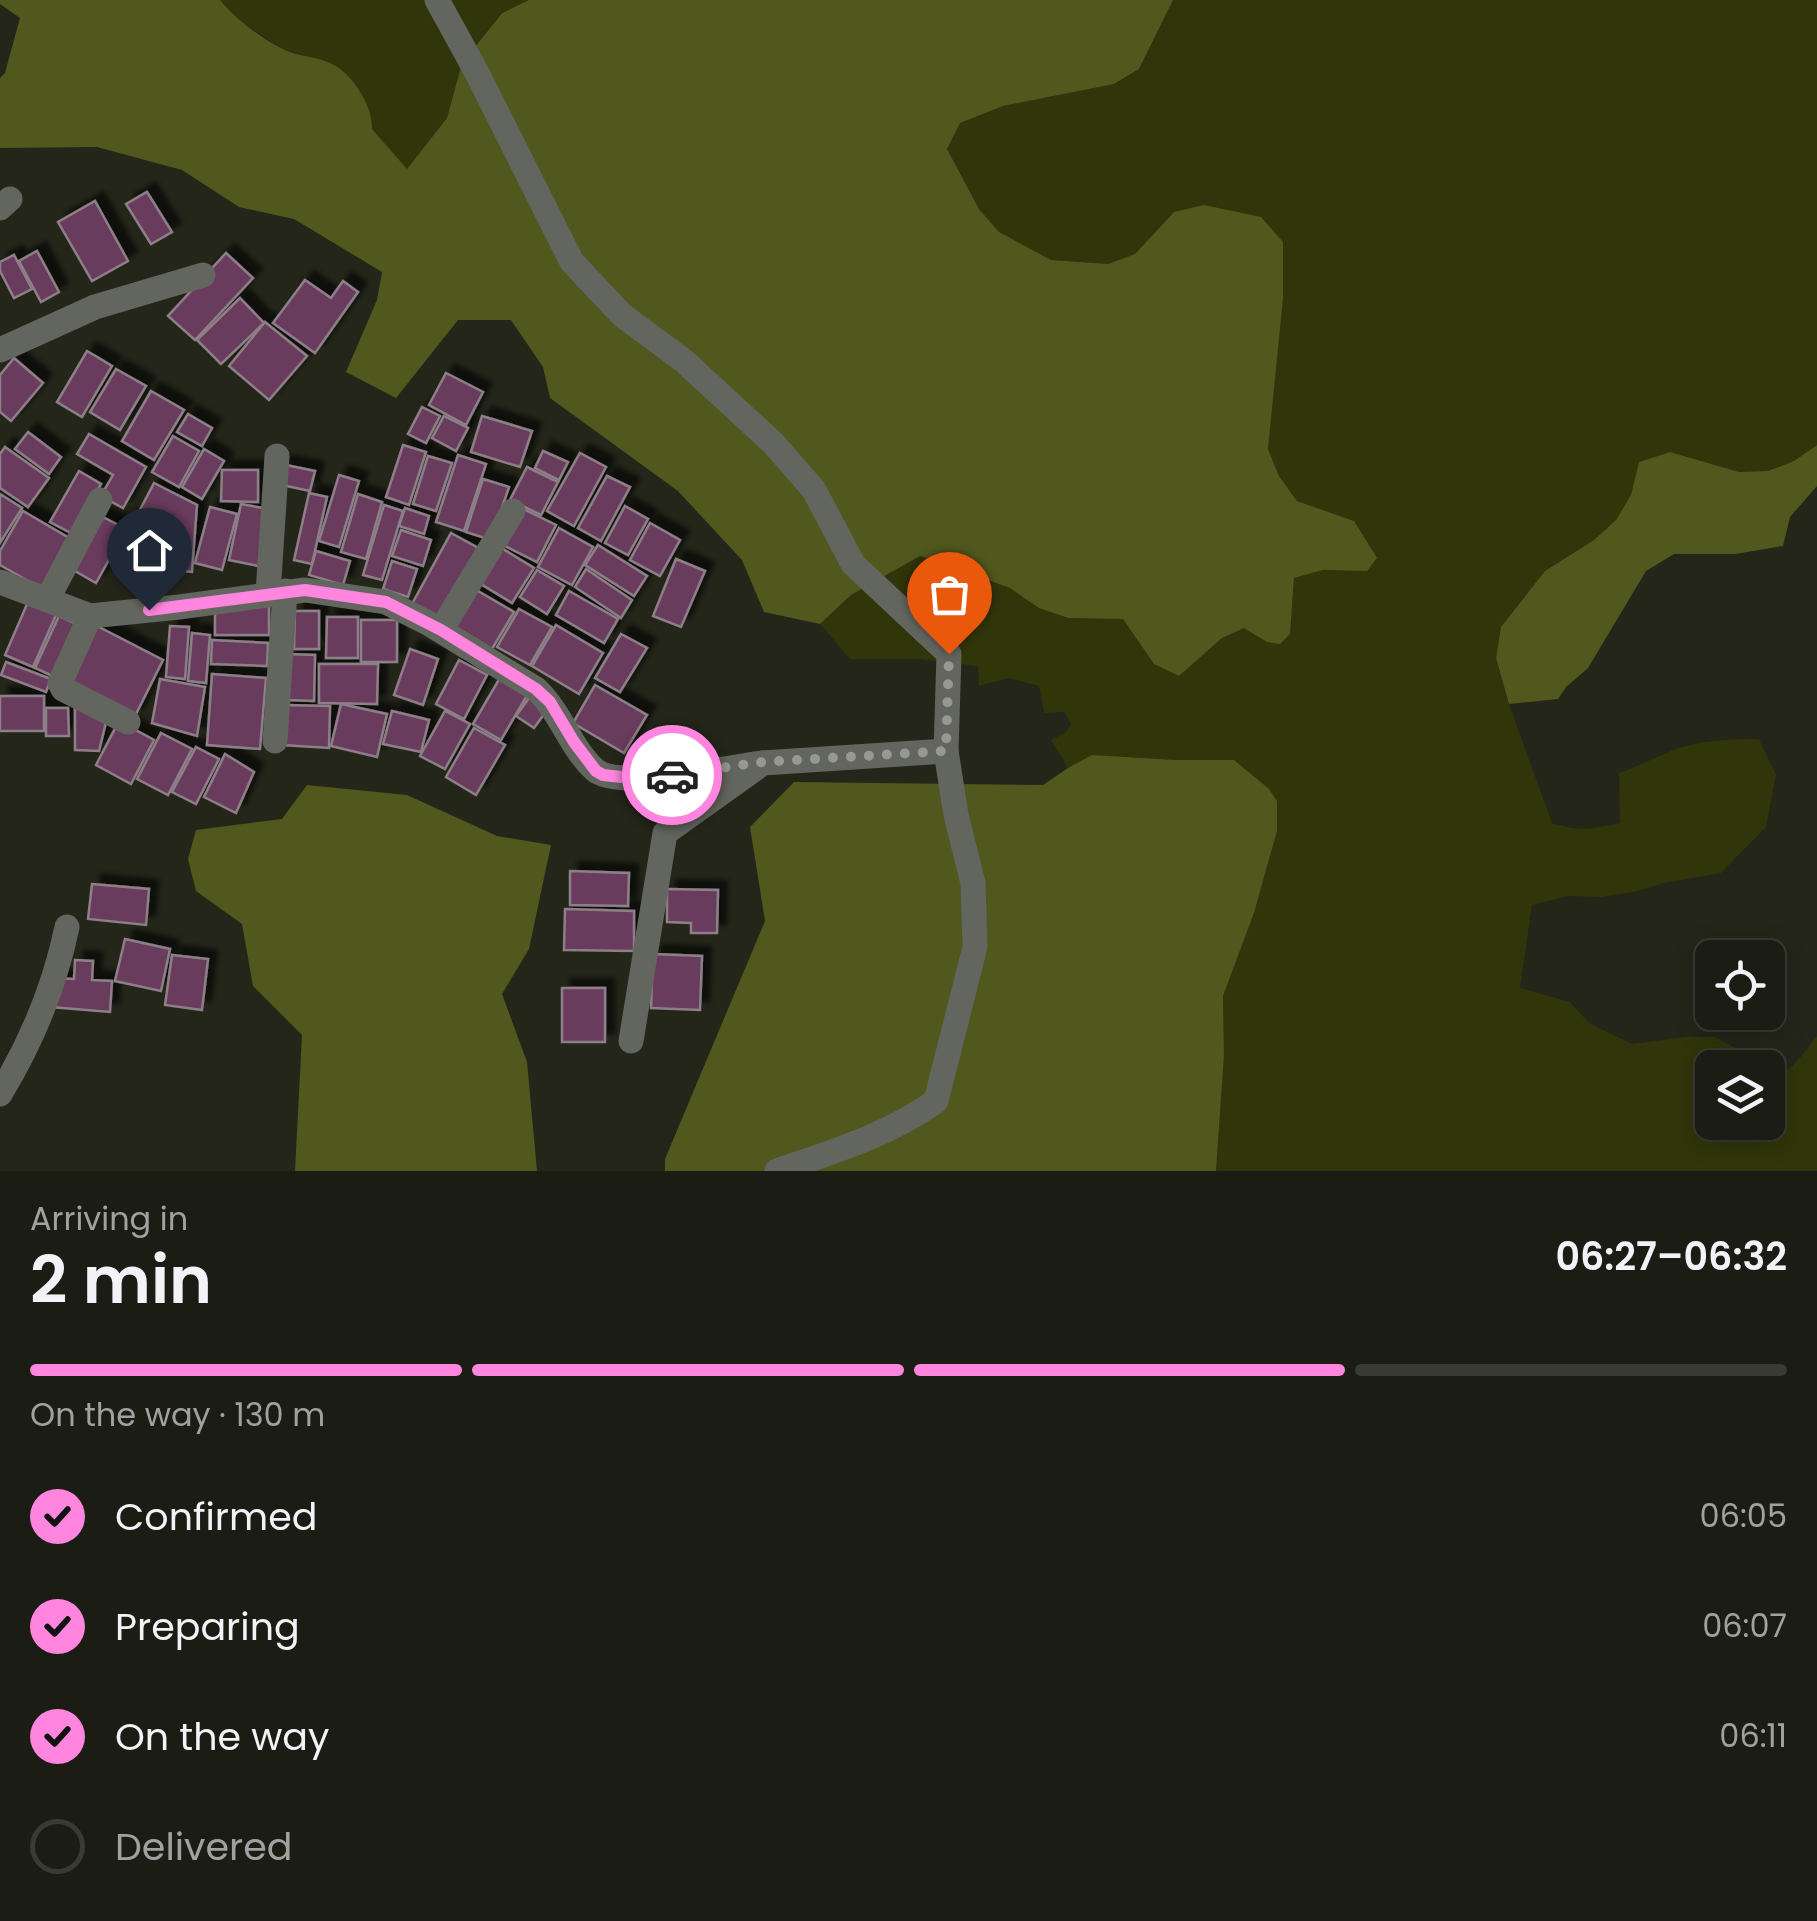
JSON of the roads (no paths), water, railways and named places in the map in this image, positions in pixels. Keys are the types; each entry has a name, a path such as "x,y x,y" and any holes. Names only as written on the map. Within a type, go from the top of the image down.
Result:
{"street":[{"path":"437,0 572,262 622,316 684,361 774,443 814,490 853,564 949,654 946,751 956,815 973,883 975,947 936,1101 909,1120 777,1171"},
{"path":"0,350 95,307 202,275"},
{"path":"274,741 277,456"},
{"path":"47,600 100,500"},
{"path":"441,630 513,512"},
{"path":"0,582 90,616 305,590 386,602 441,630 536,689 550,702 588,762 603,775 656,777 763,762 946,751"},
{"path":"90,616 60,683 63,690 128,722"},
{"path":"631,1041 664,833 763,762"},
{"path":"0,1094 23,1057 60,958 67,927"}]}
